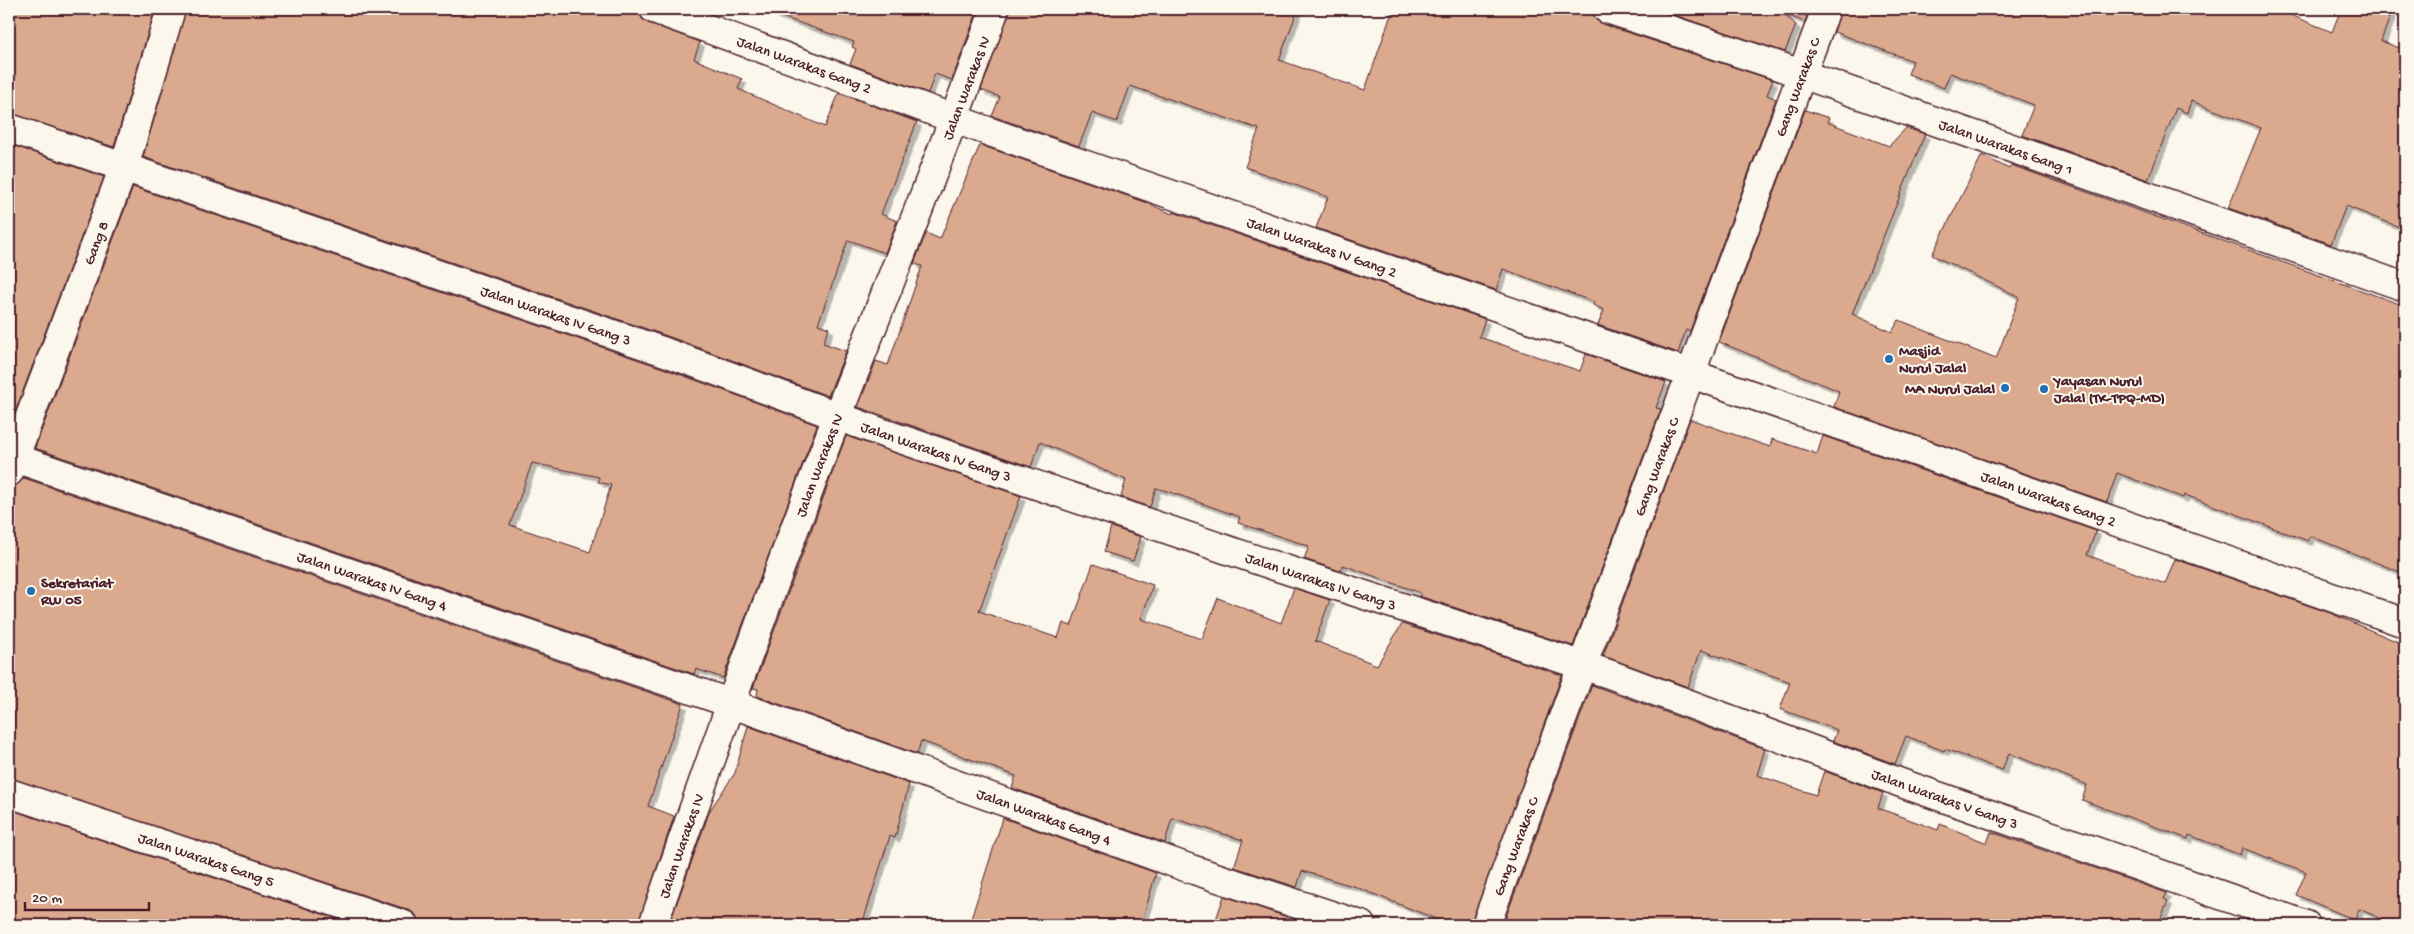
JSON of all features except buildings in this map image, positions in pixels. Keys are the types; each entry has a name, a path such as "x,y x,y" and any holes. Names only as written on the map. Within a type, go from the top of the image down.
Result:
{"street":[{"name":"Gang 8","path":"10,462 124,167 171,9"},
{"name":"Jalan Warakas Gang 2","path":"654,9 955,119"},
{"name":"Jalan Warakas IV","path":"653,925 730,704 837,417 955,119 995,9"},
{"name":"Jalan Warakas Gang 1","path":"1607,9 2405,287"},
{"name":"Gang Warakas C","path":"1486,925 1803,76 1826,9"},
{"name":"Jalan Warakas IV Gang 2","path":"955,119 1690,375"},
{"name":"Jalan Warakas IV Gang 3","path":"9,128 655,349 837,417 1278,567 1584,666"},
{"name":"Jalan Warakas Gang 2","path":"1690,375 1939,459 2405,623"},
{"name":"Jalan Warakas IV Gang 4","path":"10,462 730,704"},
{"name":"Jalan Warakas V Gang 3","path":"1584,666 1901,783 2306,925"},
{"name":"Jalan Warakas Gang 4","path":"730,704 1173,862 1361,925"},
{"name":"Jalan Warakas Gang 5","path":"9,793 404,925"}],"place":[{"name":"Masjid Nurul Jalal","path":"1889,359"},
{"name":"MA Nurul Jalal","path":"2005,388"},
{"name":"Yayasan Nurul Jalal (TK-TPQ-MD)","path":"2044,389"},
{"name":"Sekretariat RW 05","path":"31,591"}]}
